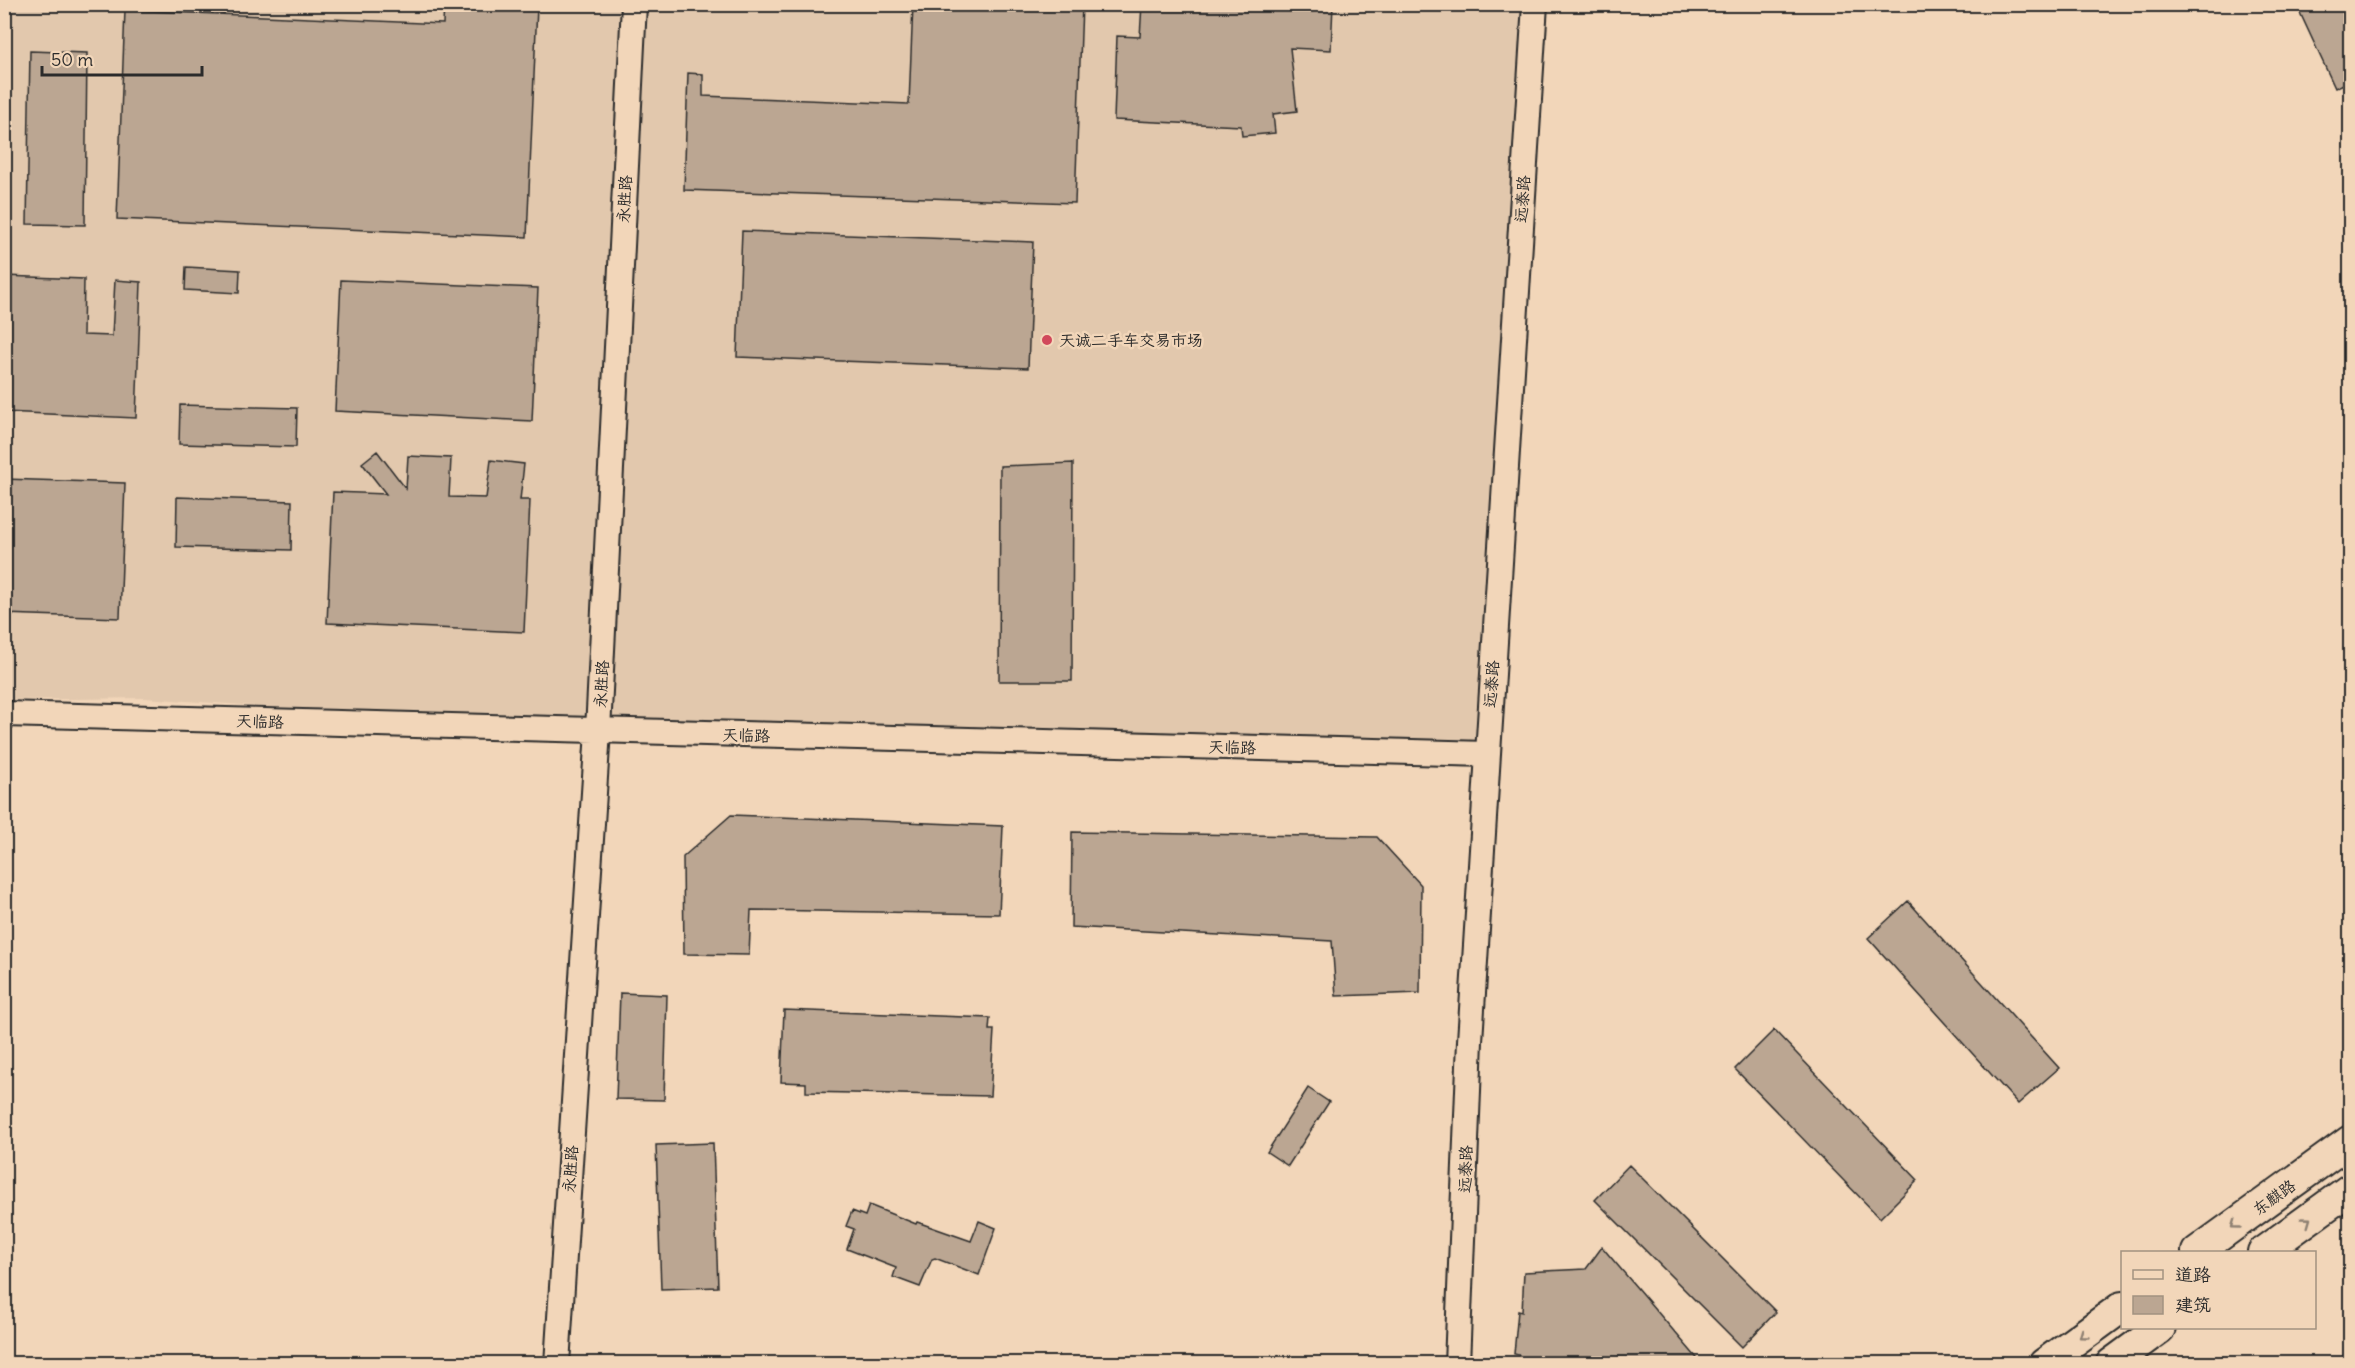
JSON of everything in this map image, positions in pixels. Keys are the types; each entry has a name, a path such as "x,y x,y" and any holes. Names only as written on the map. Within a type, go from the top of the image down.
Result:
{"main road":[{"name":"东麒路","path":"2199,1251 2350,1142"},
{"path":"2264,1251 2350,1189"},
{"path":"2044,1364 2121,1308"},
{"path":"2111,1364 2159,1329"}],"street":[{"name":"永胜路","path":"557,1364 598,731 634,4"},
{"name":"远泰路","path":"1456,1364 1469,1053 1535,4"},
{"name":"天临路","path":"4,714 1487,754"}],"shaded area":[{"path":"4,5 1535,5 1487,754 598,731 145,698 5,700"}],"building":[{"path":"444,4 537,6 527,237 117,219 125,10 443,24"},
{"path":"913,4 1082,4 1075,203 684,190 688,73 703,74 703,96 909,104"},
{"path":"1142,4 1333,4 1331,50 1290,48 1297,111 1273,114 1275,133 1242,136 1241,126 1114,120 1117,36 1140,37"},
{"path":"2296,4 2350,4 2350,81 2335,88"},
{"path":"30,51 87,53 85,225 27,224"},
{"path":"742,231 1033,242 1028,368 737,357"},
{"path":"186,267 240,270 239,293 185,290"},
{"path":"4,276 84,279 83,335 112,336 115,280 141,282 136,418 4,412"},
{"path":"341,280 538,288 532,421 335,411"},
{"path":"180,405 297,408 296,447 179,444"},
{"path":"377,451 406,489 408,456 451,458 449,497 486,498 491,460 524,464 520,500 530,500 524,632 327,623 333,492 386,494 362,463"},
{"path":"1073,463 1072,681 999,681 1000,466"},
{"path":"4,479 125,483 120,618 4,614"},
{"path":"177,497 292,501 291,550 176,547"},
{"path":"731,815 1003,826 999,914 751,910 749,955 684,954 683,857"},
{"path":"1072,832 1377,837 1421,885 1420,993 1336,996 1332,941 1071,927"},
{"path":"1908,901 2059,1068 2018,1104 1868,938"},
{"path":"620,993 667,995 664,1100 616,1099"},
{"path":"784,1010 990,1018 989,1030 994,1030 990,1096 806,1092 806,1083 781,1082"},
{"path":"1774,1030 1918,1180 1880,1218 1735,1069"},
{"path":"1308,1088 1329,1102 1288,1166 1267,1152"},
{"path":"713,1143 718,1287 661,1289 656,1145"},
{"path":"1629,1165 1776,1312 1742,1347 1595,1200"},
{"path":"869,1205 916,1224 917,1222 971,1241 979,1221 996,1228 979,1275 935,1258 932,1259 920,1287 893,1277 896,1268 847,1249 854,1229 846,1226 852,1211 865,1216"},
{"path":"1602,1247 1702,1364 1519,1364 1519,1355 1514,1354 1518,1311 1522,1312 1524,1272 1586,1269"}],"place":[{"name":"天诚二手车交易市场","path":"1047,340"}]}
